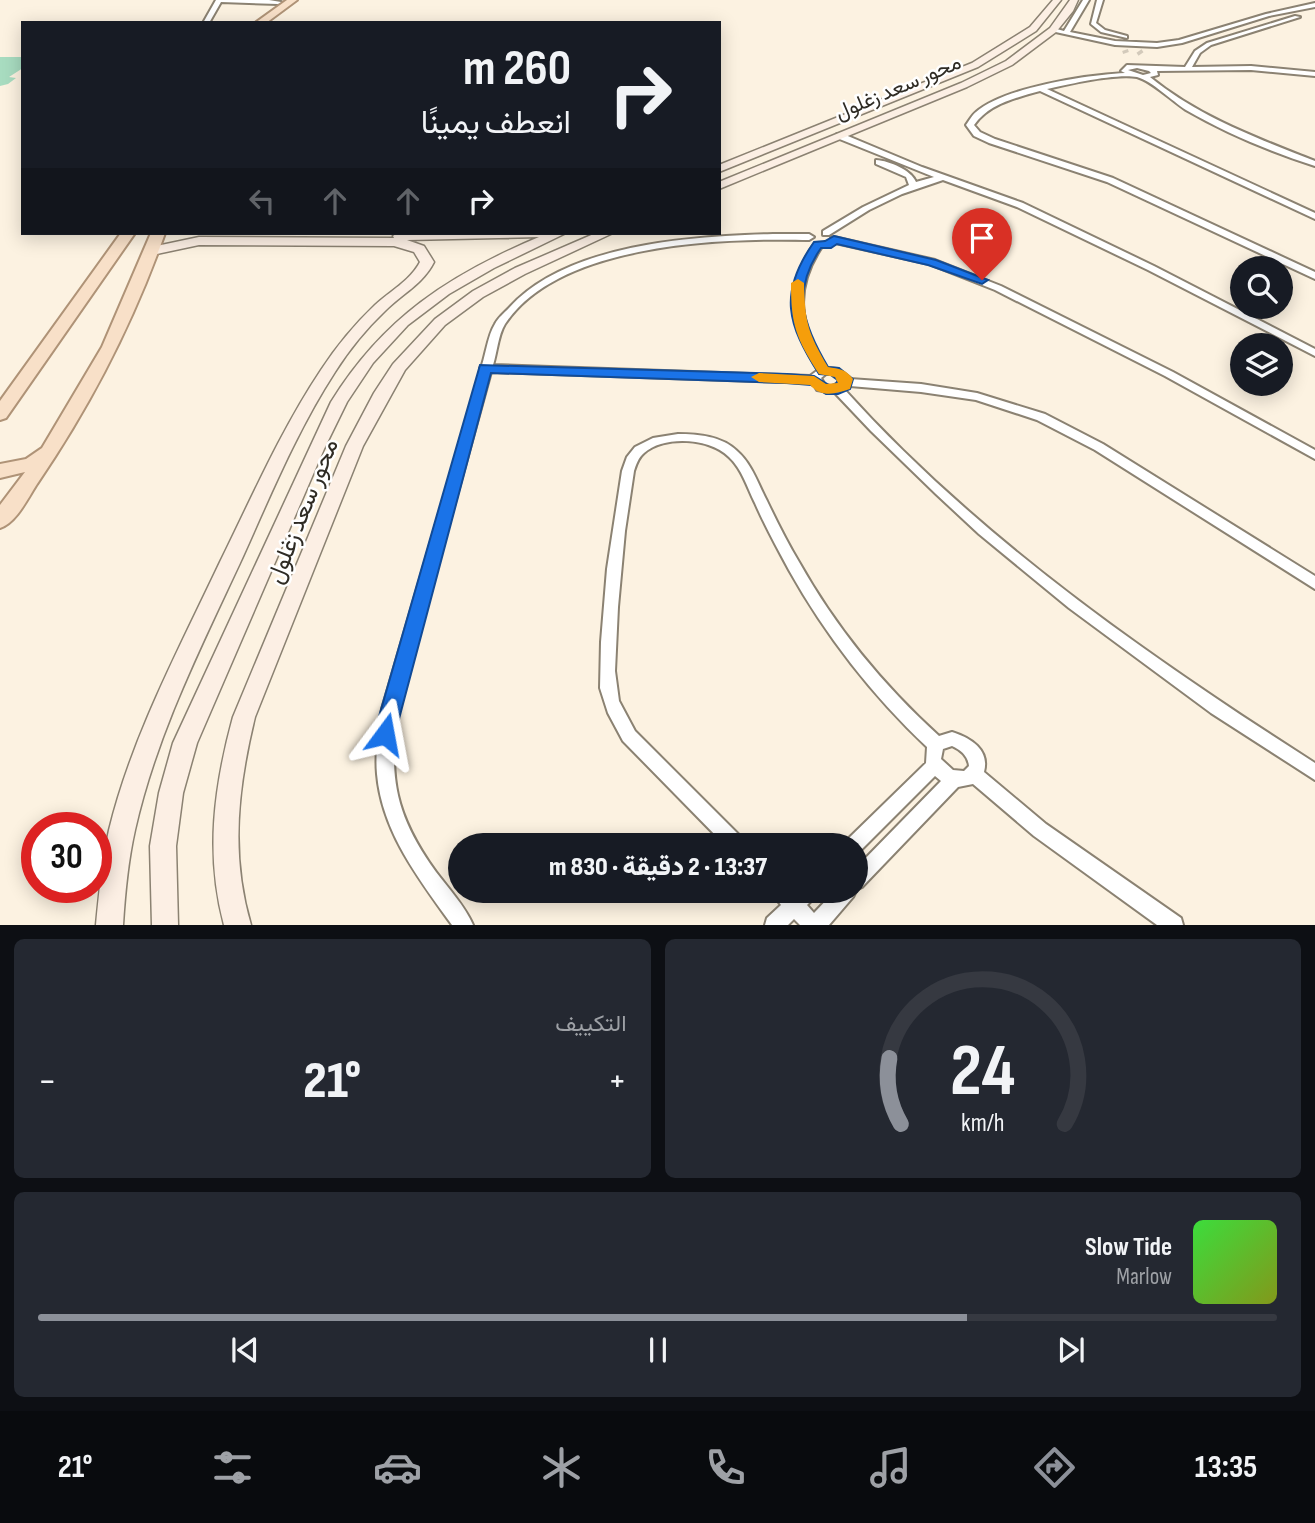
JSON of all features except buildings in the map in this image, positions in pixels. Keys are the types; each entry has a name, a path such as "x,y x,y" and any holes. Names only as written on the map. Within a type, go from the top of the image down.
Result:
{"main road":[{"path":"263,21 293,0"},
{"name":"محور سعد زغلول","path":"721,168 975,65 1033,29 1057,0"},
{"name":"محور سعد زغلول","path":"721,185 982,76 1019,57 1053,30 1069,11 1074,0"},
{"path":"251,21 280,1"},
{"path":"0,414 127,235"},
{"path":"155,239 515,235"},
{"name":"محور سعد زغلول","path":"165,924 163,846 171,793 185,743 320,441 348,387 382,342 426,303 483,268 556,235"},
{"name":"محور سعد زغلول","path":"239,925 225,860 224,810 231,762 244,718 368,414 400,364 433,329 463,304 514,273 602,235"},
{"path":"109,925 118,842 145,747 258,503 305,410 335,361 381,307 420,274 427,262 426,255 415,247 400,243 155,239"},
{"path":"0,520 71,418 124,323 155,239"},
{"path":"0,471 31,464 46,456"}],"street":[{"path":"206,21 219,0 280,1"},
{"path":"1066,33 1086,0"},
{"path":"1100,0 1093,23 1103,31 1149,39 1180,33"},
{"path":"1190,30 1298,0"},
{"path":"1053,30 1105,41 1125,50 1180,42 1262,16 1315,5"},
{"path":"1188,68 1200,49 1214,41 1284,20 1315,14"},
{"path":"1105,41 1117,35"},
{"path":"1125,50 1129,70"},
{"path":"1193,59 1213,68"},
{"path":"1149,70 1213,68 1315,75"},
{"path":"1129,70 1055,89 1038,89 989,107 971,121 972,130 992,141 1110,180 1315,276"},
{"path":"1038,89 1031,86 1129,70 1237,70 1315,75"},
{"path":"1149,70 1171,99 1192,112 1315,164"},
{"path":"1298,75 1315,83"},
{"path":"1055,89 1315,216"},
{"path":"834,139 980,189 1040,214 1315,353"},
{"path":"834,139 909,175 914,186"},
{"path":"909,175 919,169"},
{"path":"464,925 401,835 388,797 383,759 390,709 495,333 503,318 540,287 574,270 622,253 694,240 750,235 814,241 827,245 830,237 851,217 914,186 946,178"},
{"path":"830,237 932,262 998,288 1169,374 1315,455"},
{"path":"814,241 803,267 796,300 804,339 824,371"},
{"path":"485,368 814,380 826,389 842,386 920,388 977,397 1041,417 1099,447 1315,583"},
{"path":"814,380 816,374 824,371 839,373 842,386 932,484 1036,576 1199,695 1315,772"},
{"path":"725,833 629,736 612,707 608,692 608,655 620,516 632,457 649,444 661,440 694,439 716,442 733,452 745,469 788,558 839,641 890,700 936,744"},
{"path":"952,738 965,744 977,762 973,774 968,778 954,779 935,765 932,754 936,744 952,738"},
{"path":"866,833 935,765"},
{"path":"973,774 1040,830 1174,925"},
{"path":"868,869 954,779"},
{"path":"775,925 786,903"},
{"path":"793,903 814,925 835,903"}],"green space":[{"path":"0,57 21,57 21,69 9,77 16,78 0,86"}],"slow traffic":[{"path":"759,377 814,380 821,387 832,390 845,385 845,379 839,373 824,371 804,339 798,319 798,283"}],"route":[{"path":"385,734 396,685 485,368 787,378 814,380 826,389 838,389 845,385 845,379 834,371 824,371 804,339 798,319 797,283 804,264 818,245 827,245 834,240 886,250 932,262 982,280"}]}
